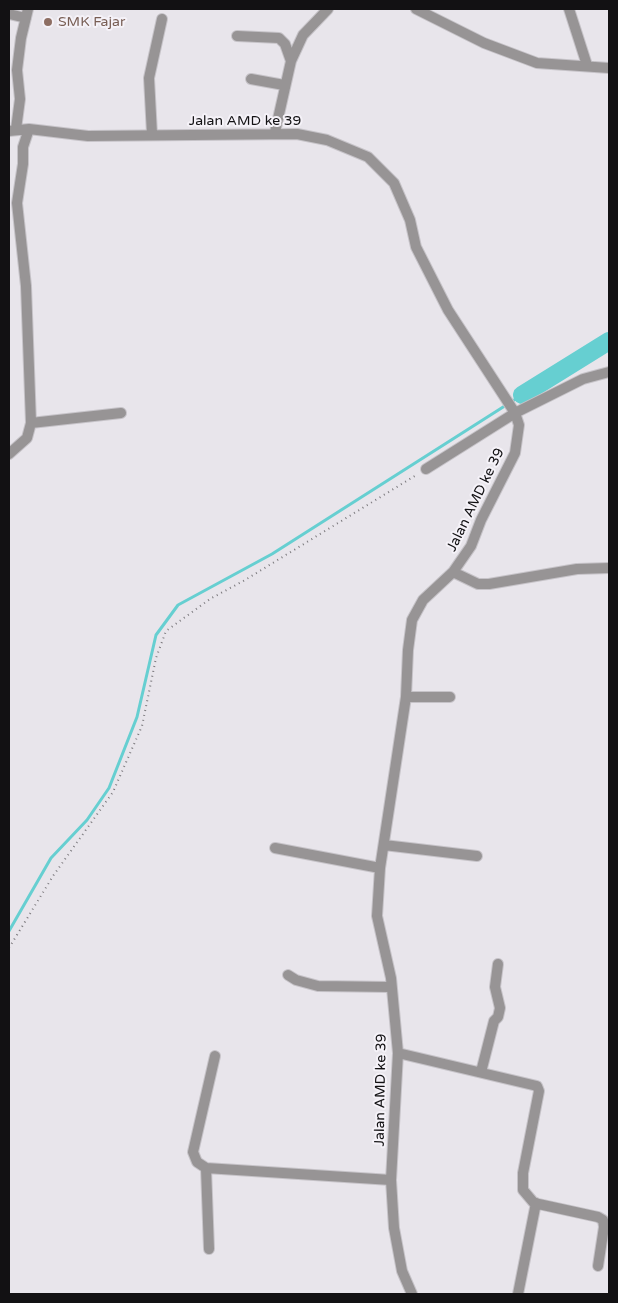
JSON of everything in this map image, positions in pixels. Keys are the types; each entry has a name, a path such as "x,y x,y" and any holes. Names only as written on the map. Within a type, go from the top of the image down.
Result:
{"street":[{"path":"275,132 284,85 291,61 303,35 328,9"},
{"path":"416,9 484,43 538,62 609,68"},
{"path":"569,9 587,65"},
{"path":"9,14 27,13 17,70 20,99 12,130"},
{"path":"152,134 149,78 162,19"},
{"path":"236,36 279,38 285,44 291,61"},
{"path":"251,79 284,85"},
{"path":"9,454 27,438 31,423 26,286 17,203 23,164 23,147 29,129"},
{"name":"Jalan AMD ke 39","path":"12,130 29,129 88,136 275,132 327,140 368,157 382,169 399,192 410,220 416,247 448,310 516,413 519,426 515,453 481,520 471,546 453,572 423,600 416,610 408,650 406,697 380,868 377,916 391,988 398,1053 391,1180 398,1258 412,1294"},
{"path":"426,469 516,413 583,379 609,372"},
{"path":"31,423 121,413"},
{"path":"453,572 478,584 489,584 577,569 609,568"},
{"path":"406,697 450,697"},
{"path":"384,845 477,856"},
{"path":"275,848 380,868"},
{"path":"481,1072 494,1021 498,1017 500,1008 495,987 498,964"},
{"path":"288,975 296,980 322,986 391,988"},
{"path":"398,1053 537,1086 539,1091 523,1179 523,1190 527,1197 536,1204 598,1217 603,1220 604,1227 598,1266"},
{"path":"216,1056 193,1152 197,1162 206,1168 391,1180"},
{"path":"206,1168 210,1249"},
{"path":"518,1294 536,1204"}],"path":[{"path":"9,948 54,876 112,792 142,726 156,658 166,631 210,599 245,580 426,469"}],"waterway":[{"path":"522,395 609,341"},
{"path":"9,931 51,858 87,820 109,788 137,717 156,635 178,605 272,554 522,395"}],"place":[{"name":"SMK Fajar","path":"48,22"}]}
